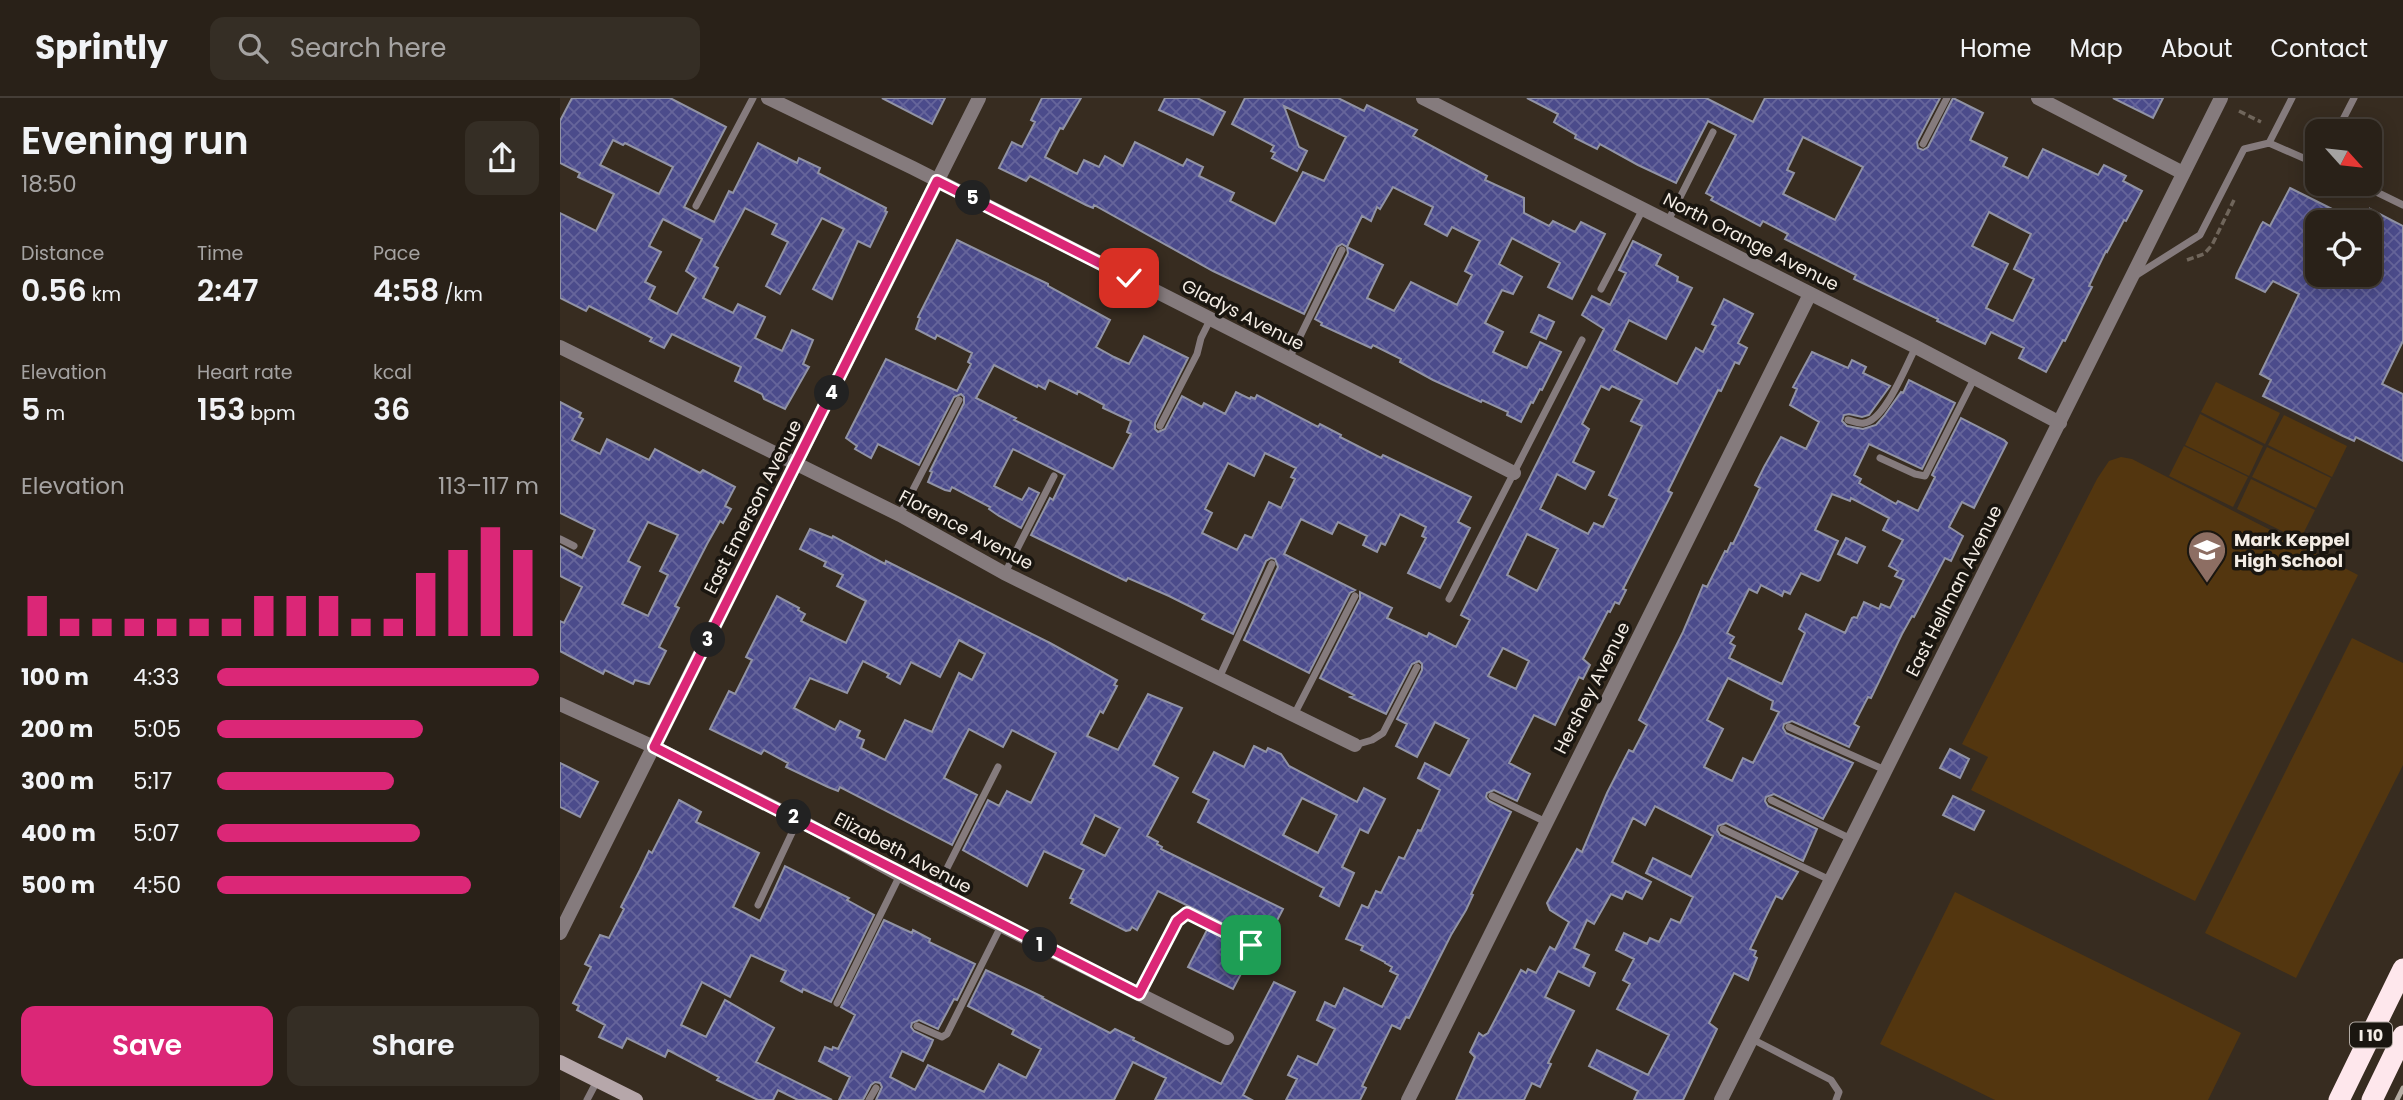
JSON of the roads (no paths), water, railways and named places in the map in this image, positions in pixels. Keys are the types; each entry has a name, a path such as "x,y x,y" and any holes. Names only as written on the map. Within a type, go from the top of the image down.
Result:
{"highway":[{"name":"I 10","path":"2339,1100 2403,969"},
{"path":"2372,1100 2403,1036"}],"main road":[{"path":"560,1062 629,1099"}],"street":[{"name":"Gladys Avenue","path":"768,98 1514,473"},
{"name":"East Emerson Avenue","path":"560,933 979,98"},
{"path":"2038,98 2183,173"},
{"name":"East Hellman Avenue","path":"1721,1100 2221,98"},
{"name":"North Orange Avenue","path":"1433,100 2060,423"},
{"name":"Hershey Avenue","path":"1408,1100 1810,294"},
{"name":"Florence Avenue","path":"560,347 900,515 1004,573 1355,745"},
{"name":"Elizabeth Avenue","path":"560,704 654,747 1227,1038"}],"lane":[{"path":"696,206 753,98"},
{"path":"1923,144 1947,98"},
{"path":"2269,143 2292,98"},
{"path":"2343,119 2354,98"},
{"path":"1668,222 1713,132"},
{"path":"2131,278 2200,235 2244,149 2269,143 2305,159"},
{"path":"2382,195 2403,205"},
{"path":"1601,289 1643,209"},
{"path":"1289,360 1342,250"},
{"path":"1160,426 1197,354 1210,320"},
{"path":"1449,599 1581,340"},
{"path":"1848,419 1863,424 1875,419 1883,410 1916,347"},
{"path":"1880,457 1925,476 1974,379"},
{"path":"900,515 959,400"},
{"path":"1004,573 1054,476"},
{"path":"560,539 574,546"},
{"path":"1219,678 1272,564"},
{"path":"1294,715 1355,596"},
{"path":"1355,745 1373,740 1383,733 1417,667"},
{"path":"1788,727 1886,771"},
{"path":"935,892 998,767"},
{"path":"1492,796 1547,822"},
{"path":"1771,800 1851,840"},
{"path":"758,905 799,820"},
{"path":"1723,830 1831,881"},
{"path":"837,1003 900,874"},
{"path":"1139,994 1177,921 1187,913 1251,945"},
{"path":"917,1026 942,1037 947,1034 1001,925"},
{"path":"1752,1038 1831,1080 1839,1093 1836,1100"},
{"path":"587,1100 597,1080"},
{"path":"869,1100 876,1088"}],"railway":[{"path":"2397,1100 2403,1088"}],"place":[{"name":"Mark Keppel High School","path":"2207,584"}]}
